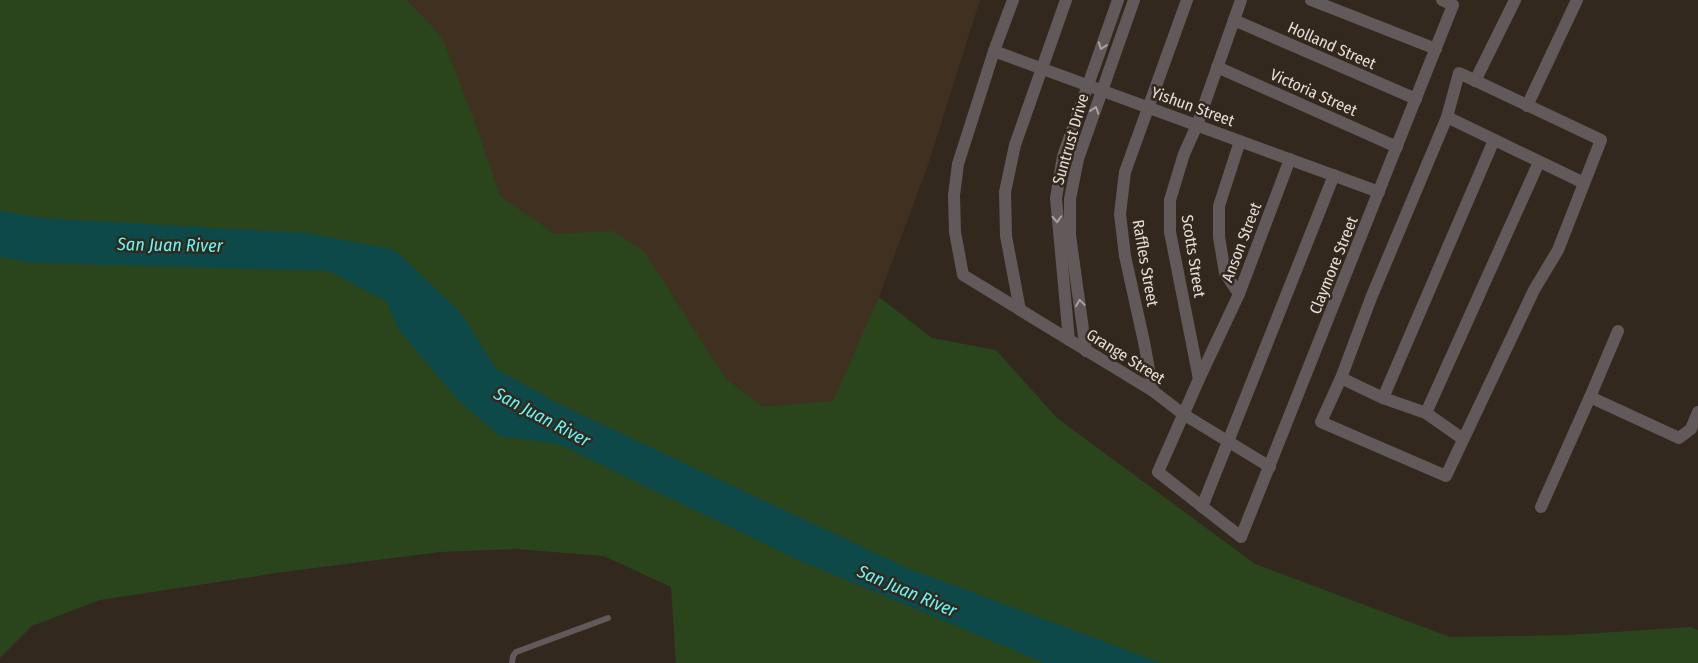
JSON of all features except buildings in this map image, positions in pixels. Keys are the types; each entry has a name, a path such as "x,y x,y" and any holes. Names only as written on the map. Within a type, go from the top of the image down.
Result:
{"street":[{"path":"994,51 1012,0"},
{"path":"1020,310 1006,236 1005,192 1014,145 1066,0"},
{"name":"Suntrust Drive","path":"1069,340 1056,198 1063,156 1118,0"},
{"name":"Suntrust Drive","path":"1086,351 1070,235 1070,199 1078,159 1134,0"},
{"name":"Raffles Street","path":"1153,392 1125,256 1120,214 1125,172 1187,0"},
{"name":"Scotts Street","path":"1199,379 1170,232 1170,200 1184,154 1197,125 1241,0"},
{"path":"1311,0 1436,49"},
{"path":"1475,81 1515,0"},
{"path":"1526,106 1577,0"},
{"name":"Claymore Street","path":"1202,507 1241,537 1436,49 1447,2"},
{"name":"Holland Street","path":"1234,20 1416,99"},
{"name":"Yishun Street","path":"994,51 1380,192"},
{"name":"Grange Street","path":"994,51 958,164 954,195 955,232 963,275 1153,392 1183,414 1270,467"},
{"name":"Victoria Street","path":"1218,67 1397,147"},
{"path":"1459,73 1526,106 1602,140 1558,250 1534,290 1446,476 1321,422 1341,378 1371,298 1447,117 1459,73"},
{"path":"1447,117 1584,183"},
{"path":"1383,398 1494,140"},
{"path":"1239,294 1225,273 1219,236 1219,206 1240,141"},
{"name":"Anson Street","path":"1202,507 1158,472 1239,294 1290,159"},
{"path":"1426,413 1540,162"},
{"path":"1202,507 1334,175"},
{"path":"1540,506 1618,331"},
{"path":"1341,378 1383,398 1426,413 1463,439"},
{"path":"1590,397 1679,438 1690,429 1698,412"}],"lane":[{"path":"512,663 516,652 608,618"}],"shaded area":[{"path":"0,0 980,0 928,165 823,457"}],"green space":[{"path":"0,0 407,0 442,37 477,128 500,196 555,234 612,231 644,251 726,379 763,407 833,401 879,297 932,338 996,350 1057,418 1255,564 1450,637 1568,635 1691,627 1698,630 1698,663 676,663 671,587 604,556 516,549 440,552 283,572 100,600 32,626 0,658"}],"water":[{"name":"San Juan River","path":"0,211 40,218 307,233 395,250 461,313 496,369 563,406 907,568 1161,663 1044,663 796,559 558,444 500,436 458,400 399,330 387,302 329,271 32,263 0,257"}]}
